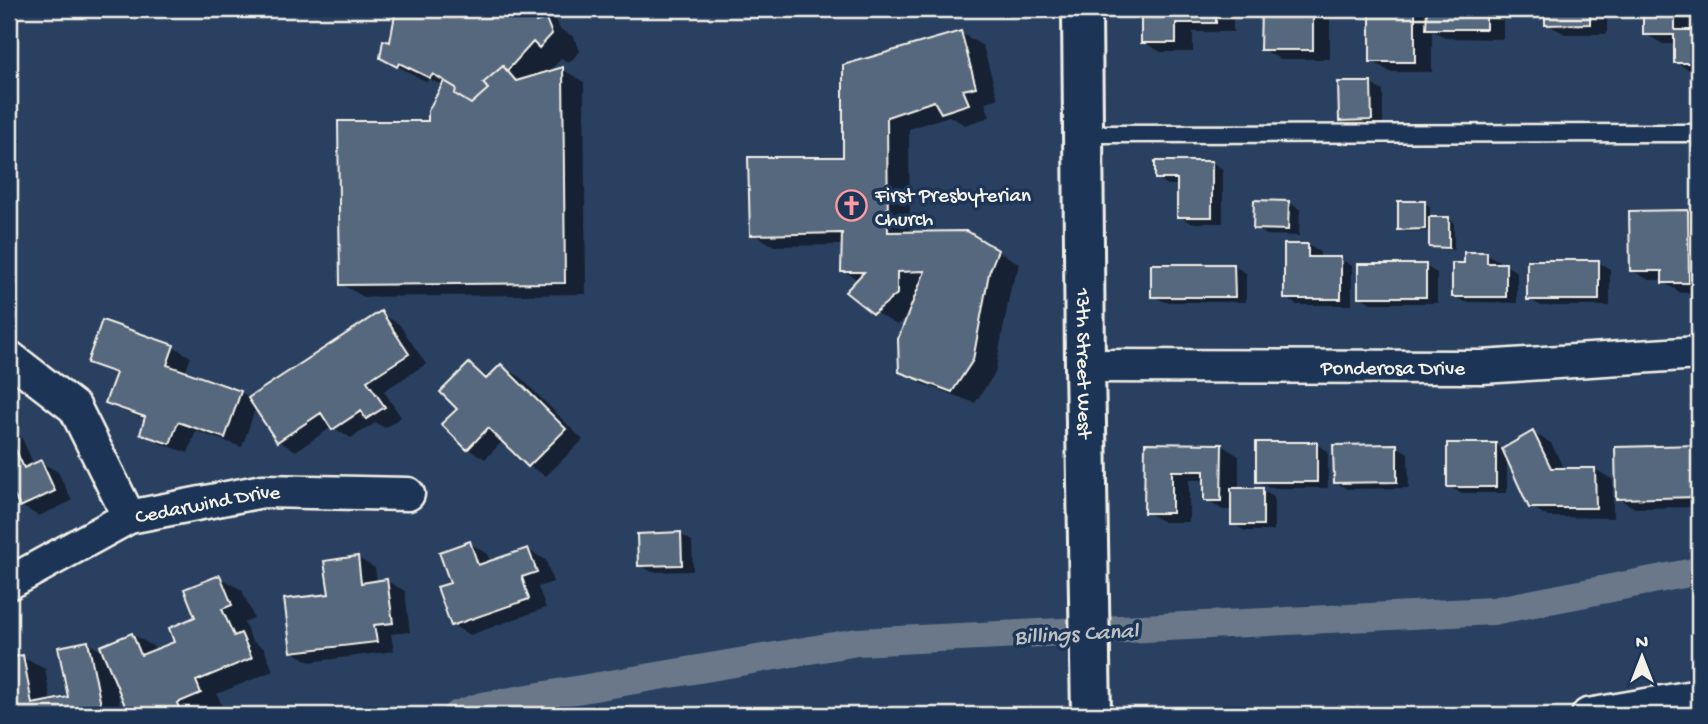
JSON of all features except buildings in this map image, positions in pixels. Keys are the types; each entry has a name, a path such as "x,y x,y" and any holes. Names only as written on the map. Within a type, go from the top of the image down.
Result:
{"street":[{"name":"13th Street West","path":"1082,9 1091,715"},
{"name":"Ponderosa Drive","path":"1085,366 1482,367 1699,353"},
{"name":"Cedarwind Drive","path":"9,357 75,408 129,517 263,491 408,494"},
{"path":"9,583 129,517"},
{"path":"1588,715 1699,696"}],"lane":[{"path":"1082,134 1699,133"}],"waterway":[{"name":"Billings Canal","path":"456,715 482,706 857,642 1493,611 1699,571"}],"place":[{"name":"First Presbyterian Church","path":"852,206"}]}
